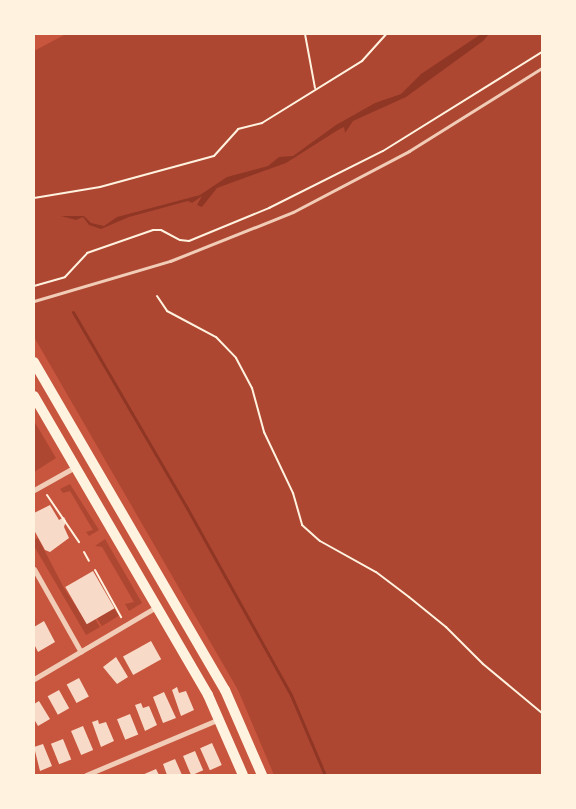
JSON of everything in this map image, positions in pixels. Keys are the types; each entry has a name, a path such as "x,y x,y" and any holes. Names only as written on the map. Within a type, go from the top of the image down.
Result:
{"main road":[{"path":"34,362 225,690 262,775"},
{"path":"34,396 220,719 243,775"}],"street":[{"path":"34,490 74,467"},
{"path":"34,569 81,652"},
{"path":"34,680 156,607"},
{"path":"86,775 220,719"}],"lane":[{"path":"34,301 170,261 293,212 409,151 542,68"}],"path":[{"path":"305,34 316,88"},
{"path":"34,198 100,187 209,158 224,148 238,129 262,123 362,61 386,34"},
{"path":"34,286 65,278 87,253 152,230 161,230 180,240 189,241 270,208 383,151 542,52"},
{"path":"157,296 168,311 216,337 236,358 252,388 264,432 293,493 302,525 320,541 376,572 409,597 446,627 483,664 542,713"},
{"path":"47,495 79,542"},
{"path":"84,552 90,561"},
{"path":"95,570 121,617"},
{"path":"104,587 110,585"}],"shaded area":[{"path":"66,34 542,34 542,775 274,775 238,690 34,337 34,51"},
{"path":"481,34 489,34 483,41 406,97 353,121 345,133 344,127 286,163 217,188 202,207 197,205 202,196 192,203 188,201 129,217 101,229 89,225 83,217 76,220 61,216 84,216 91,223 104,226 117,217 200,195 227,177 268,166 279,157 293,156 336,125 375,103 401,94 421,74"},
{"path":"34,421 56,458 34,472"},
{"path":"70,484 99,530 89,536 86,532 93,530 70,491 63,493 60,489"},
{"path":"38,538 64,588 87,623 95,619 100,627 86,635 34,546 34,540"},
{"path":"105,539 142,603 129,611 125,604 134,602 102,547 95,546"},
{"path":"114,608 119,616 102,626 97,619"}],"building":[{"path":"50,505 59,520 64,517 66,521 64,527 69,538 50,552 45,550 34,530 34,513"},
{"path":"93,571 114,608 87,624 65,587"},
{"path":"44,621 55,642 38,652 34,644 34,627"},
{"path":"151,641 161,659 133,675 123,657"},
{"path":"116,657 128,677 117,684 103,667"},
{"path":"79,678 89,697 76,703 67,685"},
{"path":"177,687 179,693 186,691 194,710 181,716 172,690"},
{"path":"59,690 69,708 58,715 48,696"},
{"path":"164,692 176,718 163,723 153,697"},
{"path":"39,701 50,719 38,726 34,719 34,704"},
{"path":"141,703 143,708 149,706 157,725 145,731 135,705"},
{"path":"130,714 138,734 125,740 117,719"},
{"path":"98,720 99,724 106,722 114,741 101,747 92,722"},
{"path":"83,726 93,750 81,755 71,731"},
{"path":"63,739 71,759 59,764 51,744"},
{"path":"212,743 222,765 210,770 200,748"},
{"path":"43,744 52,766 40,771 34,747"},
{"path":"195,751 203,770 191,775 183,756"},
{"path":"175,759 182,775 167,775 163,764"},
{"path":"156,769 159,775 142,775"}],"waterway":[{"path":"73,312 187,508 291,695 325,775"}]}
